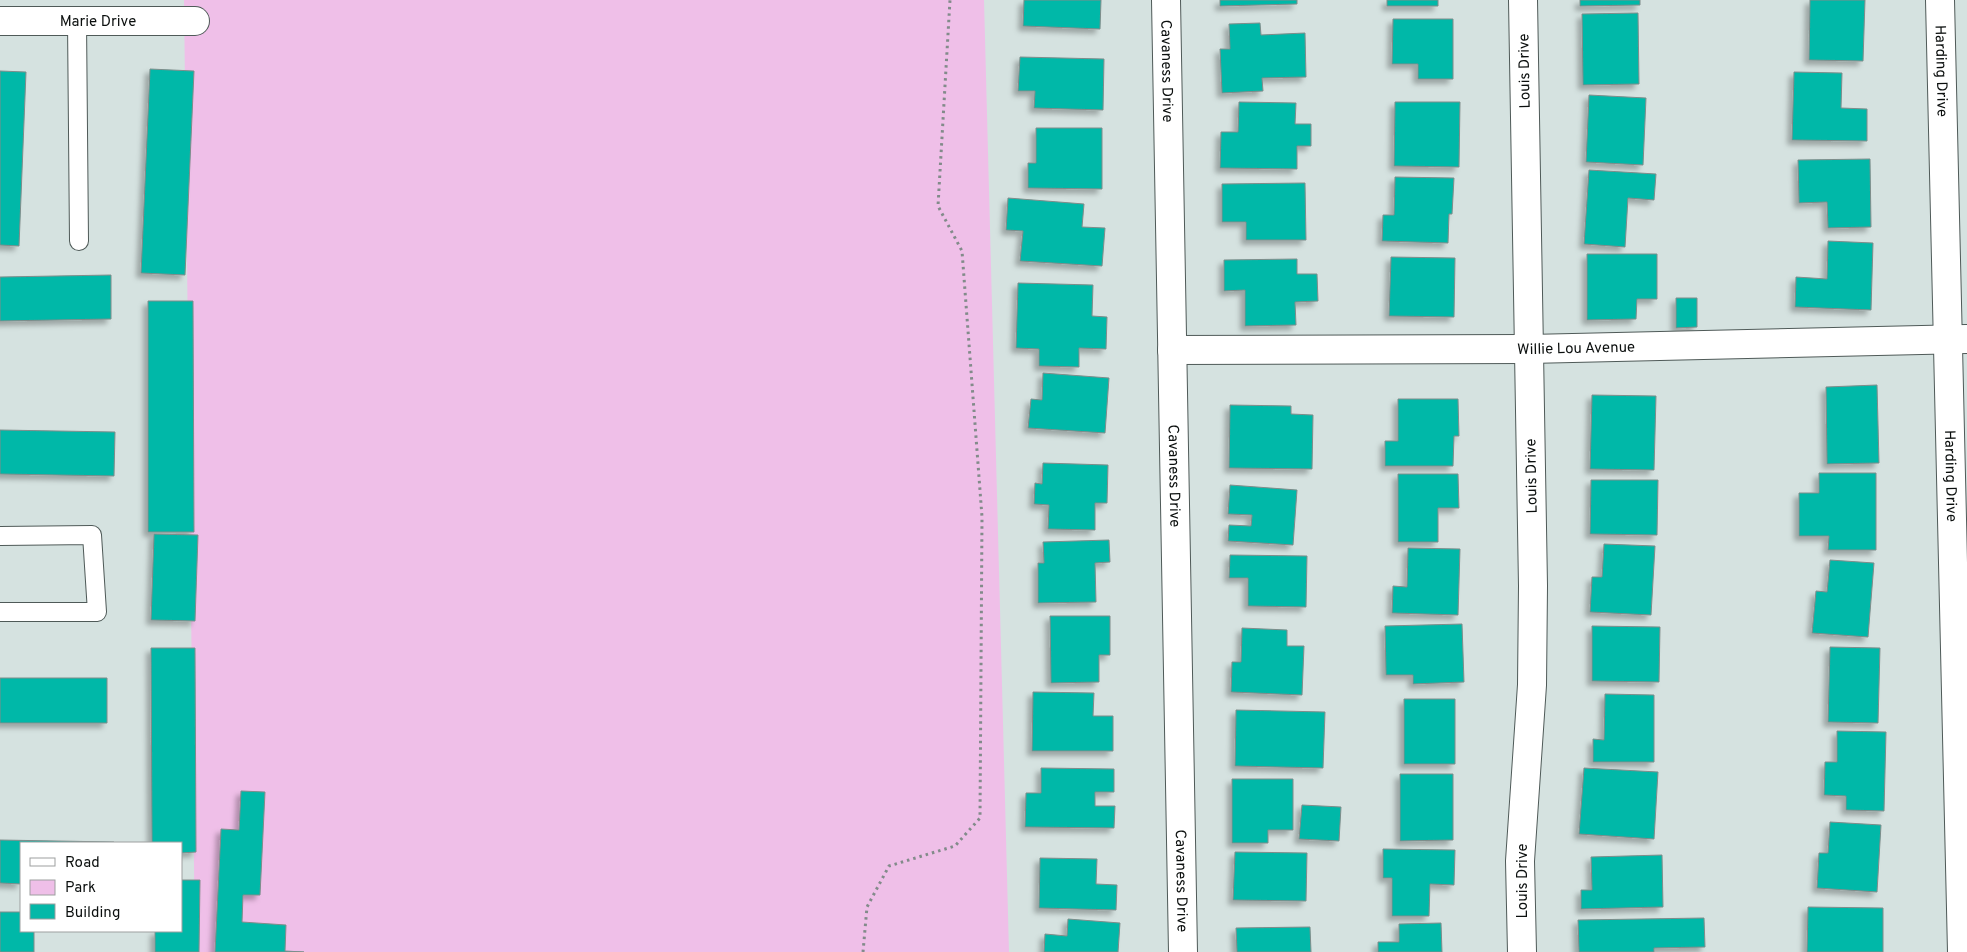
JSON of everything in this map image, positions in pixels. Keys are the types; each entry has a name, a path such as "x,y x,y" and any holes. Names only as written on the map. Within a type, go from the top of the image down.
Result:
{"street":[{"name":"Cavaness Drive","path":"1166,0 1178,350 1182,952"},
{"name":"Louis Drive","path":"1522,952 1520,860 1532,665 1533,586 1523,0"},
{"name":"Harding Drive","path":"1940,0 1958,338 1962,952"},
{"name":"Marie Drive","path":"0,21 195,21"},
{"name":"Willie Lou Avenue","path":"1178,350 1529,349 1958,338"}],"lane":[{"path":"77,21 79,241"},
{"path":"0,536 92,535 97,612 0,612"}],"path":[{"path":"864,952 866,907 889,866 955,846 980,818 982,517 962,251 938,206 950,0"}],"green space":[{"path":"184,0 984,0 1009,952 195,952"}],"building":[{"path":"1024,0 1101,0 1100,29 1023,26"},
{"path":"1220,0 1297,0 1297,4 1220,6"},
{"path":"1387,0 1438,0 1438,6 1387,6"},
{"path":"1580,0 1640,0 1640,5 1580,6"},
{"path":"1810,0 1865,0 1863,61 1809,60"},
{"path":"1638,13 1639,84 1583,85 1582,14"},
{"path":"1393,19 1453,19 1453,79 1418,79 1418,64 1392,64"},
{"path":"1260,23 1261,35 1305,33 1306,77 1262,78 1263,91 1222,93 1220,49 1230,49 1229,24"},
{"path":"1020,57 1104,59 1103,110 1034,108 1035,91 1018,91"},
{"path":"150,69 194,71 185,275 141,273"},
{"path":"0,71 26,72 19,246 0,245"},
{"path":"1794,72 1842,73 1841,108 1867,109 1867,141 1792,140"},
{"path":"1589,95 1646,98 1643,165 1586,162"},
{"path":"1239,102 1296,103 1295,124 1311,124 1311,146 1297,146 1297,169 1220,168 1221,132 1238,132"},
{"path":"1395,102 1460,102 1459,167 1394,166"},
{"path":"1036,128 1102,128 1102,189 1028,188 1028,163 1036,163"},
{"path":"1870,159 1871,227 1828,228 1827,202 1799,203 1798,160"},
{"path":"1589,170 1656,174 1654,200 1628,198 1625,247 1584,244"},
{"path":"1395,177 1454,178 1452,214 1449,214 1448,243 1382,241 1383,215 1394,215"},
{"path":"1305,183 1306,240 1246,240 1246,222 1222,222 1222,184"},
{"path":"1008,198 1084,204 1082,227 1105,228 1102,266 1020,261 1023,231 1006,230"},
{"path":"1828,241 1873,243 1871,310 1795,307 1796,277 1827,279"},
{"path":"1587,254 1657,254 1657,299 1637,299 1636,319 1587,320"},
{"path":"1391,257 1455,258 1454,317 1389,316"},
{"path":"1297,259 1297,274 1317,274 1318,301 1295,302 1296,325 1245,326 1245,290 1224,291 1224,260"},
{"path":"111,275 111,319 0,321 0,277"},
{"path":"1018,283 1093,285 1092,316 1107,317 1106,349 1079,348 1079,367 1039,366 1039,349 1016,348"},
{"path":"1676,298 1697,298 1697,327 1676,328"},
{"path":"148,301 193,301 194,532 148,532"},
{"path":"1043,373 1109,378 1105,433 1028,428 1031,399 1042,400"},
{"path":"1877,385 1879,463 1827,464 1826,387"},
{"path":"1592,395 1656,396 1654,470 1590,469"},
{"path":"1398,399 1458,399 1459,436 1454,436 1453,466 1385,466 1385,441 1398,441"},
{"path":"1230,405 1291,406 1291,414 1313,415 1312,469 1229,468"},
{"path":"0,430 115,432 114,476 0,474"},
{"path":"1043,463 1108,465 1107,503 1095,503 1095,530 1048,529 1049,505 1034,504 1035,483 1042,484"},
{"path":"1819,473 1876,473 1876,550 1828,550 1829,536 1799,536 1799,493 1819,493"},
{"path":"1398,474 1458,474 1459,508 1438,508 1438,542 1398,542"},
{"path":"1591,480 1658,480 1657,535 1590,534"},
{"path":"1230,485 1297,490 1293,545 1228,541 1229,525 1251,526 1252,515 1228,514"},
{"path":"154,534 198,535 195,621 151,620"},
{"path":"1109,540 1110,562 1095,563 1096,602 1038,603 1038,563 1044,563 1043,542"},
{"path":"1604,544 1655,546 1651,615 1590,612 1592,577 1602,577"},
{"path":"1408,548 1460,549 1458,615 1392,613 1393,586 1407,587"},
{"path":"1230,555 1307,556 1306,607 1248,606 1248,578 1229,578"},
{"path":"1830,560 1874,563 1868,637 1812,633 1816,591 1827,592"},
{"path":"1050,616 1110,616 1110,655 1099,655 1099,682 1051,683"},
{"path":"1462,624 1464,682 1413,684 1413,675 1386,675 1385,626"},
{"path":"1592,626 1660,627 1659,682 1592,681"},
{"path":"1242,628 1287,630 1287,646 1304,646 1302,695 1231,692 1232,662 1241,662"},
{"path":"1830,647 1880,648 1878,723 1828,722"},
{"path":"151,648 195,648 196,852 182,853 182,842 152,842"},
{"path":"0,678 107,678 107,723 0,723"},
{"path":"1033,692 1094,693 1093,716 1113,716 1113,751 1032,751"},
{"path":"1605,694 1654,695 1654,762 1593,762 1593,739 1604,740"},
{"path":"1404,699 1455,699 1455,764 1404,764"},
{"path":"1236,710 1325,712 1323,768 1235,766"},
{"path":"1837,731 1886,732 1884,811 1846,810 1846,796 1824,795 1825,762 1837,762"},
{"path":"1041,768 1114,769 1114,792 1095,792 1095,806 1115,806 1114,828 1025,827 1026,793 1041,793"},
{"path":"1584,768 1658,772 1654,839 1579,834"},
{"path":"1400,774 1453,774 1453,840 1400,841"},
{"path":"1232,779 1293,779 1293,830 1268,830 1268,843 1232,843"},
{"path":"241,791 265,792 260,895 243,895 242,922 286,925 285,951 304,952 215,952 221,829 239,830"},
{"path":"1302,805 1341,807 1339,841 1299,839"},
{"path":"1830,822 1881,825 1877,892 1817,888 1819,853 1828,853"},
{"path":"0,840 114,842 20,842 20,884 0,883"},
{"path":"1383,849 1455,850 1454,885 1430,884 1429,916 1392,916 1392,878 1383,878"},
{"path":"1235,852 1307,853 1306,901 1233,900"},
{"path":"1662,855 1663,907 1581,909 1581,890 1592,890 1591,857"},
{"path":"1040,858 1097,859 1096,884 1117,885 1116,910 1039,908"},
{"path":"182,880 200,880 199,952 155,952 155,932 182,932"},
{"path":"1808,907 1883,908 1883,952 1807,952"},
{"path":"0,912 20,912 20,932 34,932 34,952 0,952"},
{"path":"1704,918 1705,947 1654,948 1654,952 1579,952 1578,920"},
{"path":"1068,919 1120,923 1118,952 1044,952 1045,934 1067,936"},
{"path":"1441,923 1442,952 1378,952 1378,942 1399,942 1399,924"},
{"path":"1310,927 1311,952 1237,952 1236,928"}]}
